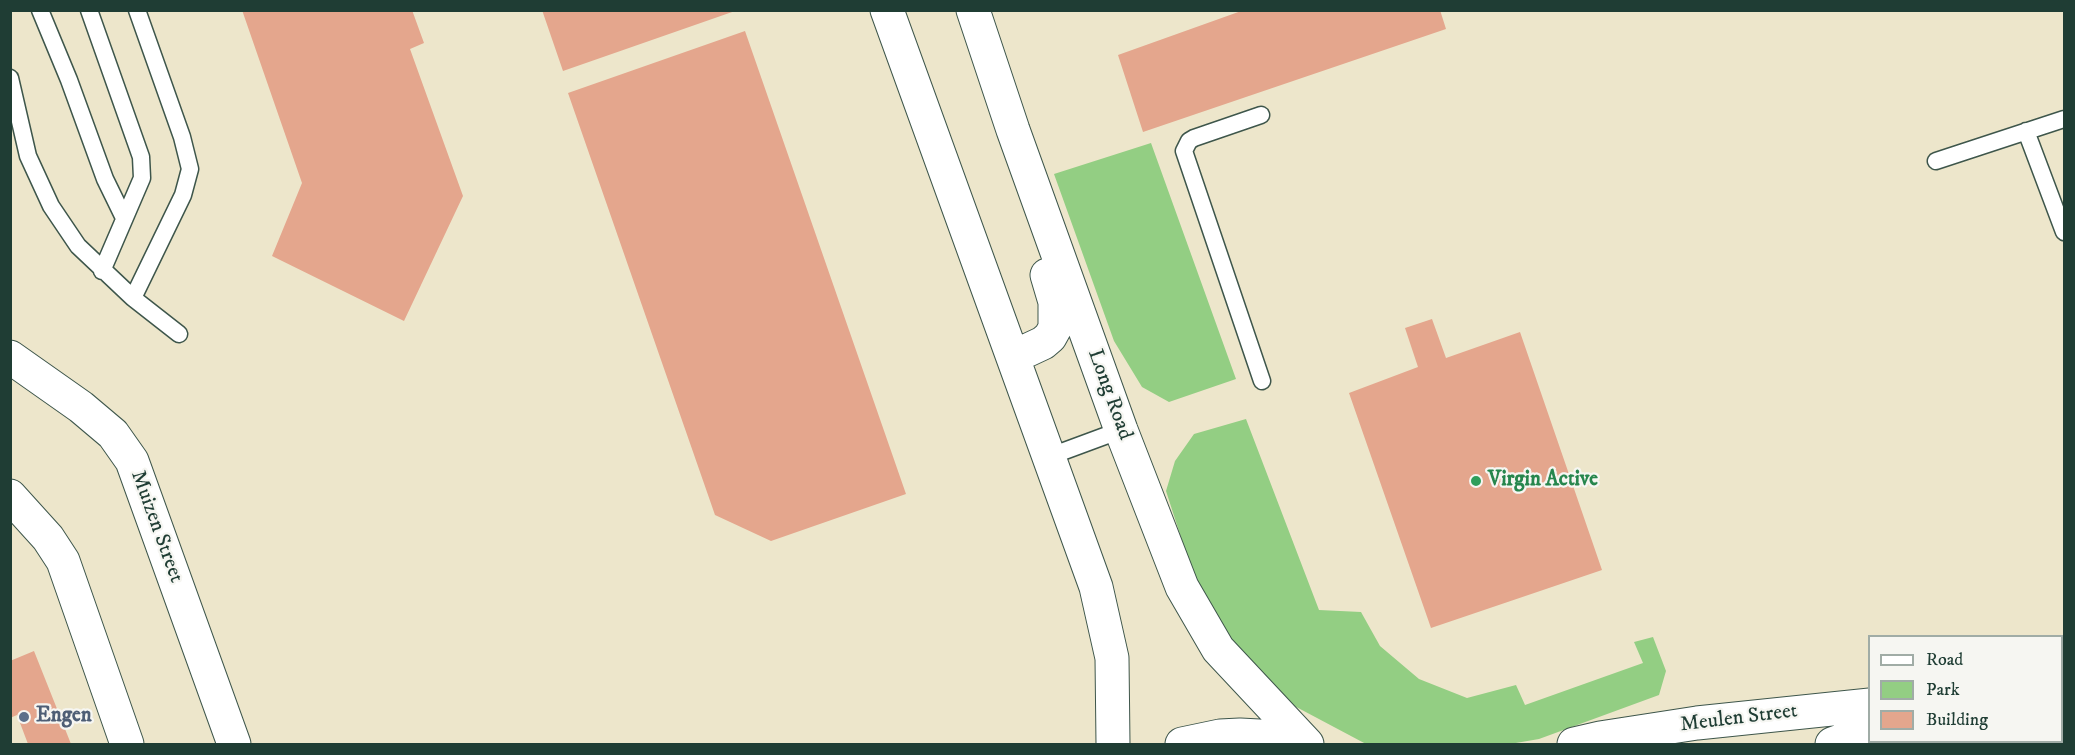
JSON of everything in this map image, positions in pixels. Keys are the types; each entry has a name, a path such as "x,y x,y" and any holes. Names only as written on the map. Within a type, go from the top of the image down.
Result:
{"street":[{"path":"887,10 1096,587 1113,658 1113,744"},
{"path":"907,10 926,82 926,121"},
{"name":"Long Road","path":"974,10 1013,130 1121,430 1182,587 1218,649 1307,744"},
{"path":"1013,130 1017,176 1029,225 1055,302 1057,316 1055,328 1050,337 1036,347 1013,357"},
{"name":"Muizen Street","path":"10,357 64,394 114,434 132,461 234,744"},
{"path":"10,496 48,538 63,561 127,744"},
{"name":"Meulen Street","path":"1574,744 1868,705"},
{"path":"1832,744 1868,730"},
{"path":"1182,744 1220,736 1240,735 1259,736 1293,744"}],"lane":[{"path":"40,10 69,80 105,179 124,218"},
{"path":"89,10 141,157 142,178 102,271"},
{"path":"133,298 183,195 190,169 182,137 137,10"},
{"path":"10,78 28,156 51,206 78,246 102,271 179,334"},
{"path":"1261,115 1194,138 1189,141 1184,151 1262,381"},
{"path":"1936,161 2064,119"},
{"path":"2026,131 2064,232"},
{"path":"1048,457 1121,430"}],"green space":[{"path":"1151,143 1236,379 1169,402 1142,387 1114,341 1054,174"},
{"path":"1246,419 1319,610 1361,612 1380,646 1419,679 1467,698 1516,685 1525,705 1643,663 1634,642 1653,637 1666,671 1659,695 1539,739 1510,744 1366,744 1285,701 1228,642 1199,593 1166,491 1175,461 1194,434"}],"building":[{"path":"242,10 412,10 424,43 410,49 463,196 404,321 272,256 302,183"},
{"path":"542,10 735,10 735,11 563,71"},
{"path":"1244,10 1440,10 1446,29 1143,132 1118,55"},
{"path":"745,31 906,494 771,541 715,515 568,93"},
{"name":"Virgin Active","path":"1432,319 1446,358 1520,332 1602,570 1431,628 1349,393 1418,367 1405,328"},
{"path":"34,651 71,744 28,744 17,715 10,718 10,661"}],"place":[{"name":"Virgin Active","path":"1476,481"},
{"name":"Engen","path":"24,717"}]}
